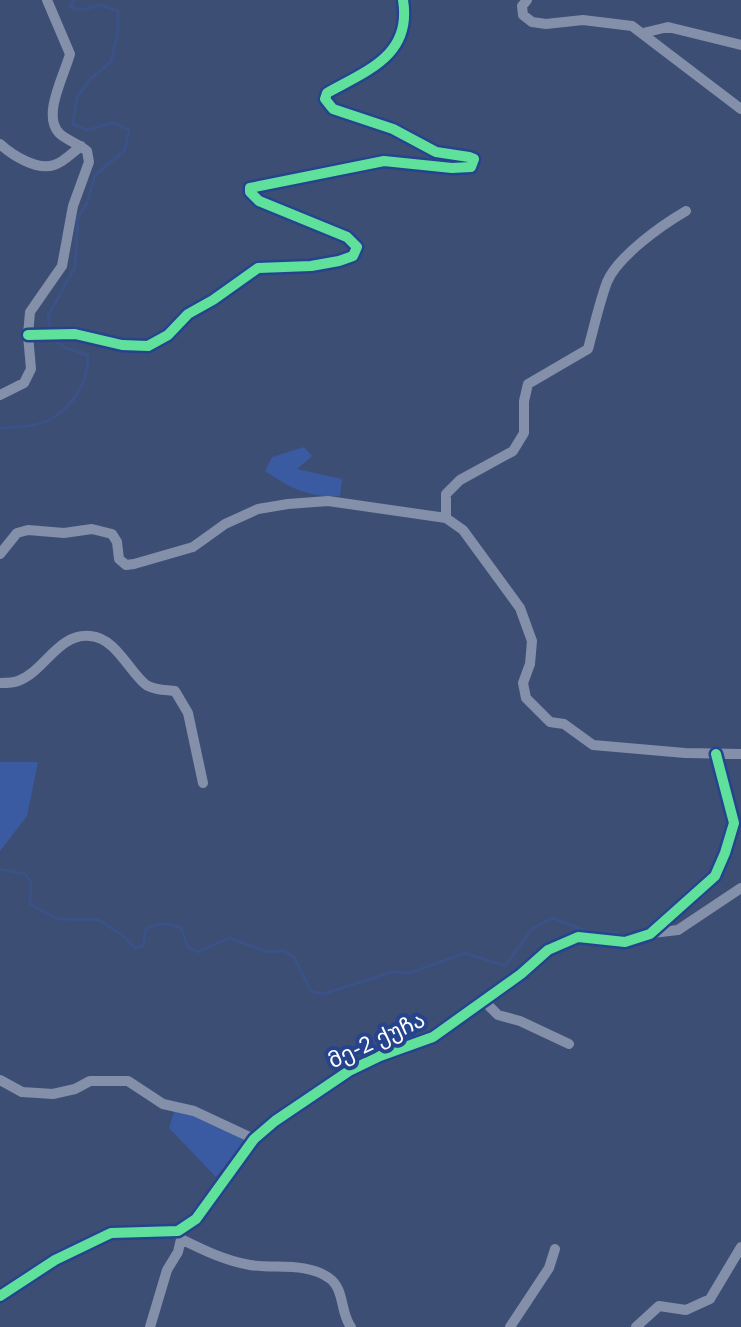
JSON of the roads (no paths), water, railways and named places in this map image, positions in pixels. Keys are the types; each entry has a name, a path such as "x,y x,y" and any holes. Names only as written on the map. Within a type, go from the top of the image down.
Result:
{"street":[{"path":"0,395 24,383 31,369 28,335 30,312 62,266 73,206 89,162 87,151 61,136 51,121 70,54 47,0"},
{"path":"28,335 75,334 122,345 148,346 168,335 188,314 258,268 311,266 339,261 356,252 357,247 347,237 259,201 250,188 384,161 471,167 474,159 436,152 393,129 333,109 325,99 327,93 384,62 404,31 403,0"},
{"path":"527,0 522,6 523,15 532,22 546,24 583,20 632,26 741,109"},
{"path":"643,33 668,27 741,45"},
{"path":"0,144 41,166 55,165 81,146"},
{"path":"446,518 446,494 460,480 513,451 524,433 524,401 528,384 588,349 608,279 637,246 662,225 686,211"},
{"path":"0,554 17,533 28,530 64,533 92,529 112,534 117,542 119,559 126,565 134,564 193,547 225,524 258,509 288,504 328,501 446,518 463,530 520,608 532,641 530,664 523,683 526,698 550,722 564,724 593,745 741,754"},
{"path":"0,683 17,682 43,665 57,648 71,640 91,636 112,646 147,687 175,691 188,713 203,783"},
{"path":"650,934 715,876 725,853 734,823 716,754"},
{"name":"მე-2 ქუჩა","path":"180,1235 196,1219 254,1139 301,1102 349,1071 433,1037 521,974 548,950 578,937 625,942 678,930 741,888"},
{"path":"484,1001 498,1015 520,1021 569,1044"},
{"path":"0,1080 22,1092 53,1094 75,1089 90,1081 128,1081 163,1104 207,1116 254,1139"},
{"path":"0,1296 55,1260 111,1233 180,1235 206,1252 250,1265 308,1270 330,1278 338,1289 346,1320 351,1327"},
{"path":"150,1327 167,1270 178,1252 180,1235"},
{"path":"636,1327 659,1306 686,1310 710,1299 741,1247"},
{"path":"510,1327 549,1268 555,1249"}],"waterway":[{"path":"50,330 48,316 75,267 78,217 87,203 95,175 125,150 129,130 113,123 87,130 73,124 77,97 90,79 111,62 118,31 118,11 100,5 81,10 70,7 74,0"},
{"path":"0,428 45,422 59,414 78,392 86,374 88,355 66,348 51,338"},
{"path":"0,869 25,874 31,882 30,904 57,919 99,920 135,948 143,946 146,929 163,924 181,928 188,947 198,952 229,938 268,952 284,951 294,957 311,991 323,994 392,972 410,973 465,953 505,966 532,929 552,918 591,933 617,932"}]}
